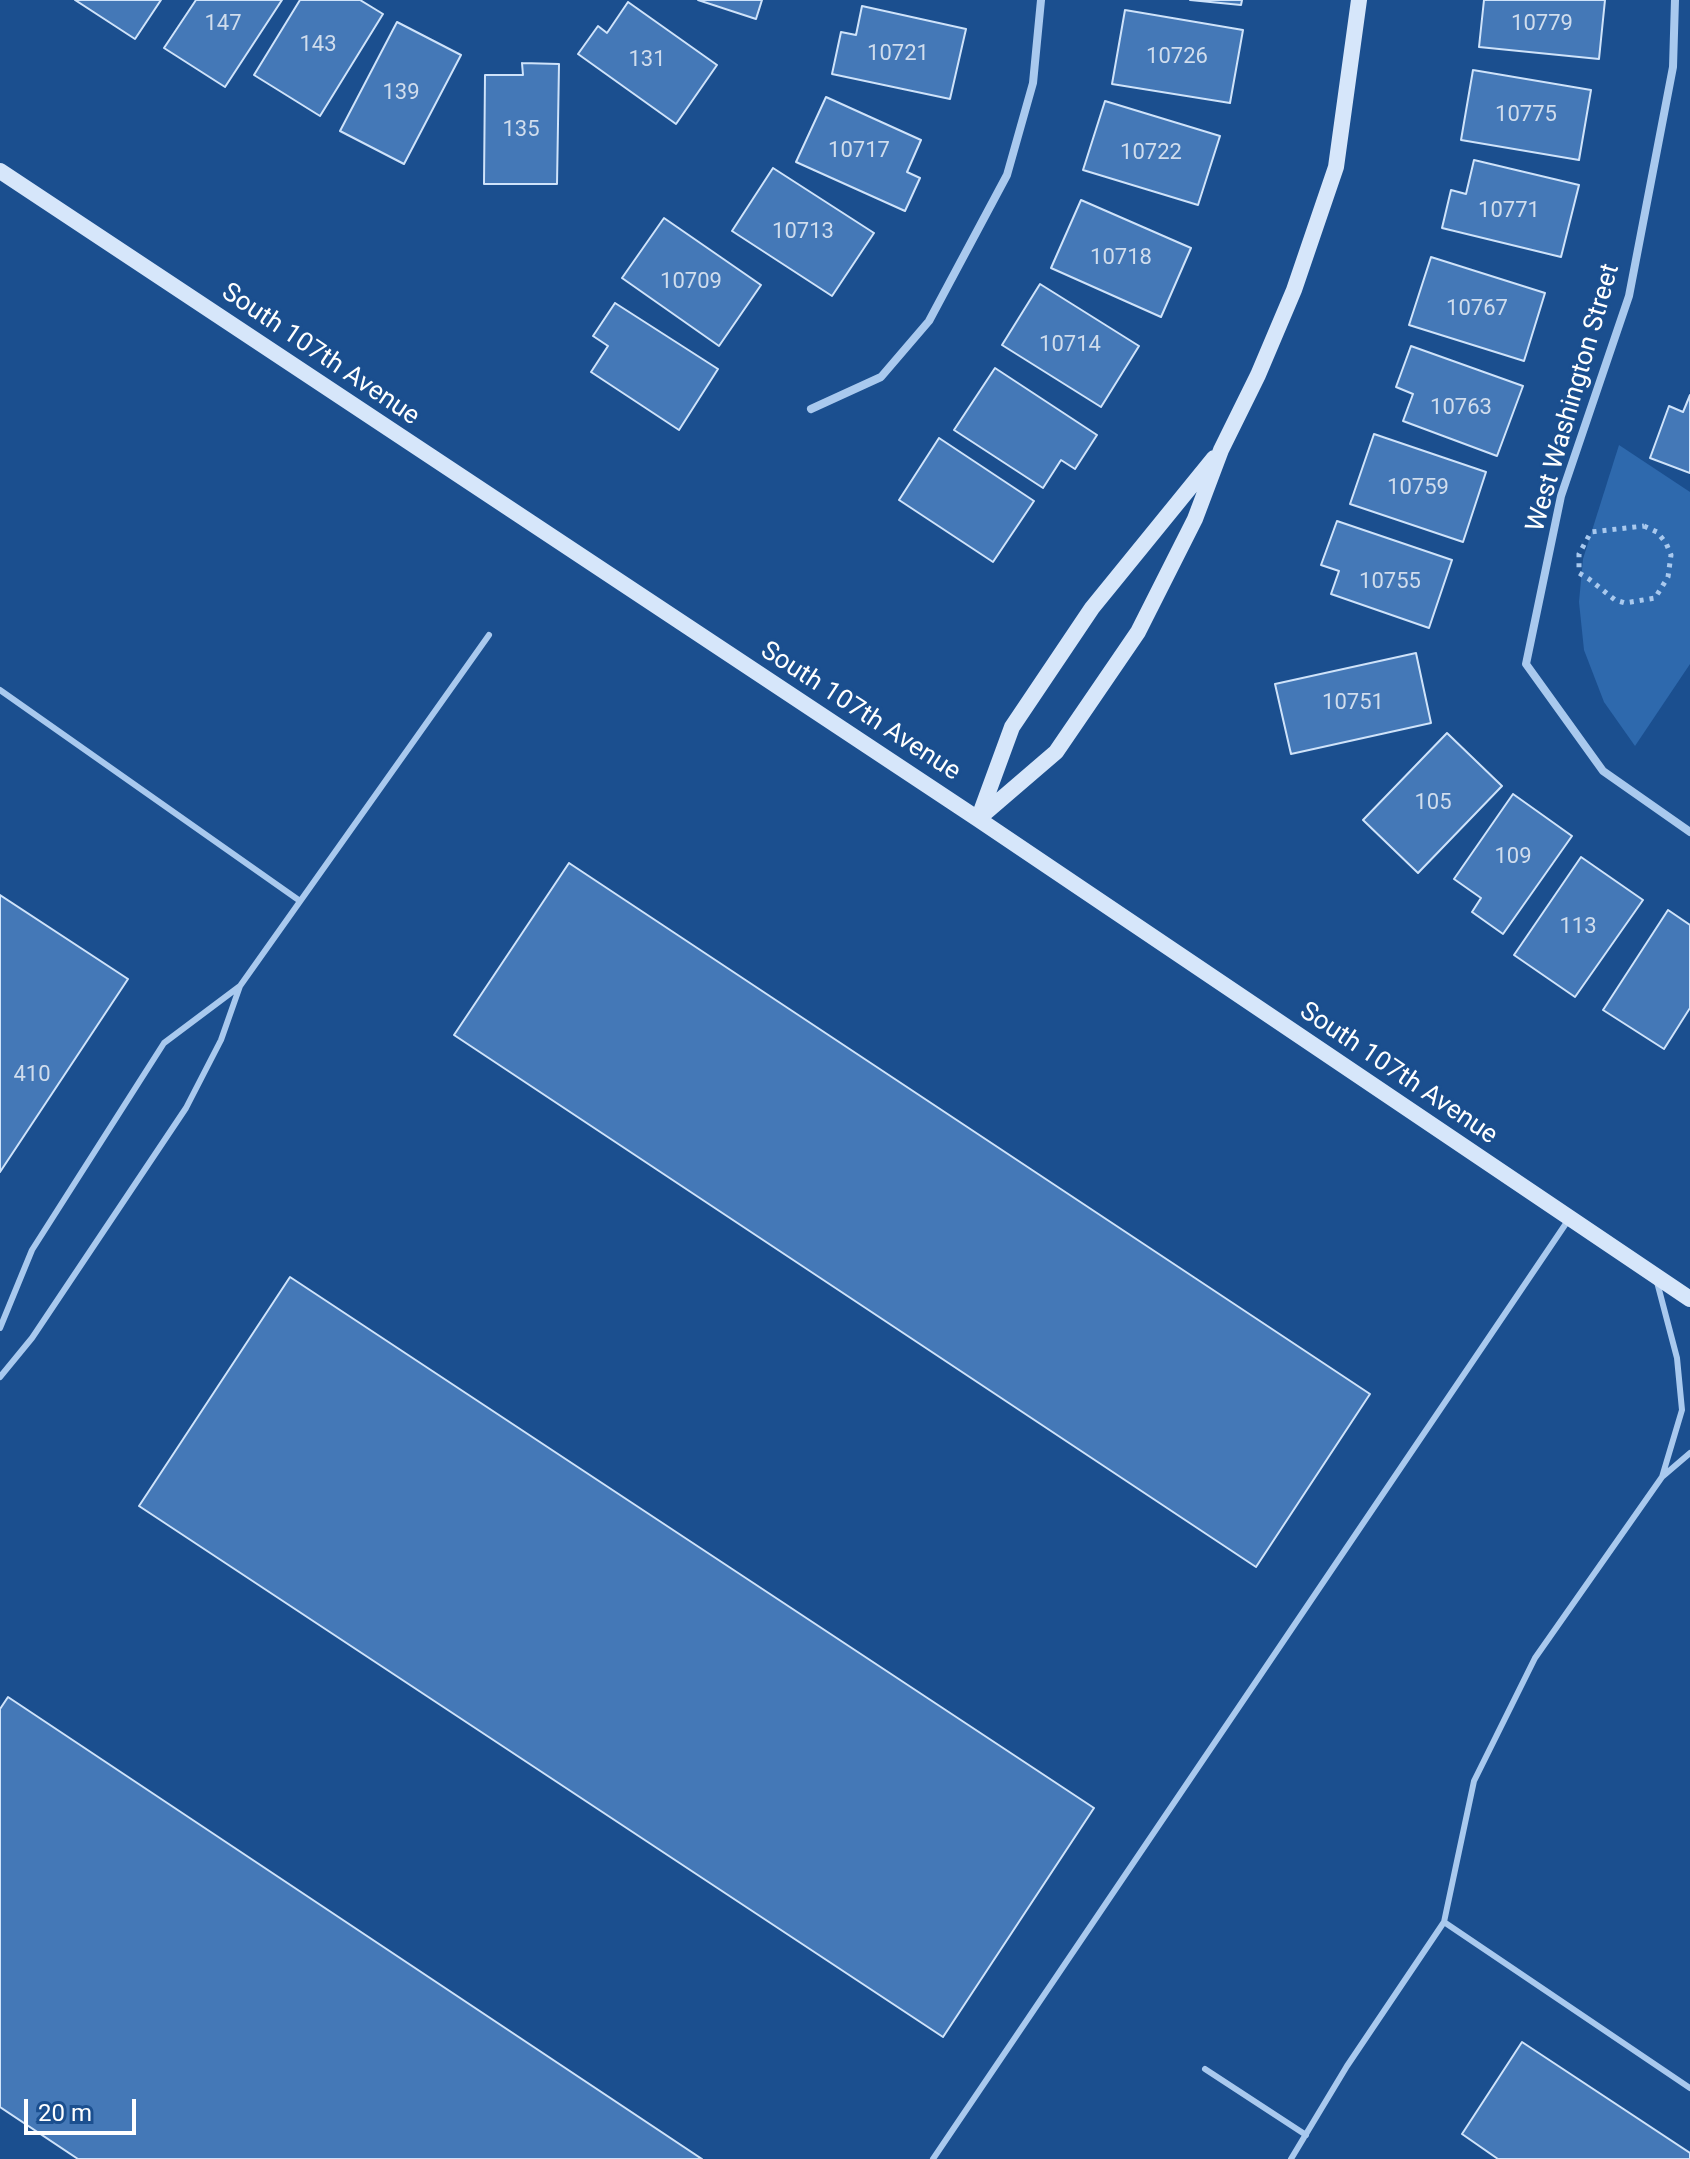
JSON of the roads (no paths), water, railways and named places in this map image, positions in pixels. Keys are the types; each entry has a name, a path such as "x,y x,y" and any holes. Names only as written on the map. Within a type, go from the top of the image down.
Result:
{"main road":[{"path":"978,819 1056,752 1138,632 1195,519 1221,450 1258,375 1294,290 1336,167 1359,0"},
{"name":"South 107th Avenue","path":"0,171 978,819 1690,1299"},
{"path":"978,819 1012,727 1092,608 1221,450"}],"street":[{"path":"811,409 881,377 929,321 1007,175 1033,83 1041,0"},
{"name":"West Washington Street","path":"1675,0 1673,67 1629,296 1561,496 1526,664 1603,771 1690,832"}],"lane":[{"path":"0,1377 32,1338 186,1108 221,1040 240,986 489,635"},
{"path":"0,690 300,901"},
{"path":"0,1328 32,1250 164,1043 240,986"},
{"path":"933,2159 1569,1219"},
{"path":"1655,1275 1677,1358 1682,1410 1662,1477"},
{"path":"1291,2159 1347,2066 1444,1922 1474,1781 1535,1658 1662,1477 1690,1453"},
{"path":"1444,1922 1690,2088"},
{"path":"1205,2069 1306,2135"}]}
